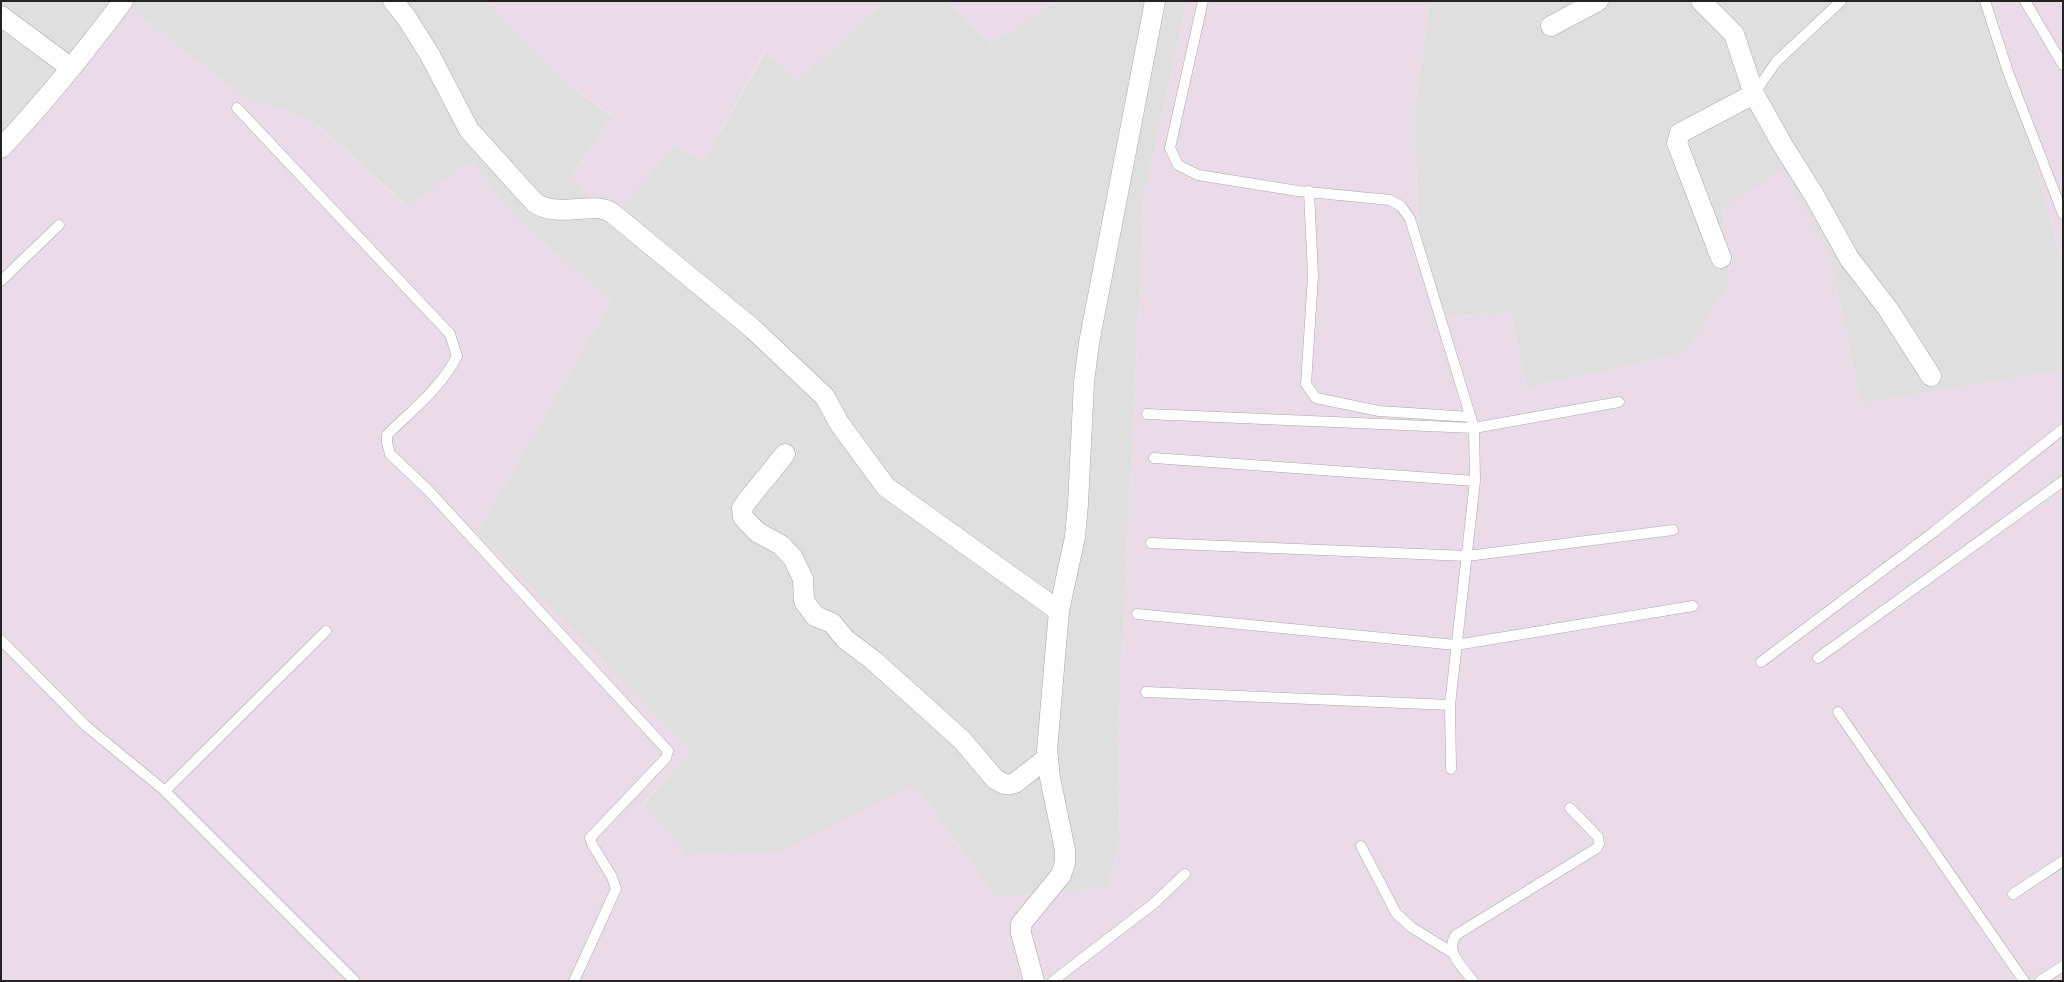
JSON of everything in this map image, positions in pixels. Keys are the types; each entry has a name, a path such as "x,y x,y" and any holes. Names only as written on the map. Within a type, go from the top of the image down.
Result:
{"street":[{"path":"1,148 24,125 123,1"},
{"path":"393,1 430,55 469,130 535,203 549,210 603,208 612,213 752,328 825,397 839,423 886,487 1059,611"},
{"path":"1034,981 1020,929 1021,924 1062,875 1065,863 1065,850 1050,778 1048,757 1059,611 1075,537 1080,475 1084,382 1089,343 1155,1"},
{"path":"1552,26 1598,1"},
{"path":"1701,1 1734,34 1754,94 1849,258 1888,309 1931,376"},
{"path":"1,16 71,68"},
{"path":"1721,258 1677,143 1680,133 1754,94"},
{"path":"785,454 742,508 743,517 757,532 781,545 793,558 801,571 804,601 815,616 832,623 846,640 873,660 962,740 995,779 1002,784 1009,785 1015,783 1048,757"}],"lane":[{"path":"1203,1 1170,148 1178,165 1198,175 1298,191 1390,200 1396,202 1406,212 1410,219 1474,428 1475,481 1450,705 1452,769"},
{"path":"1754,94 1776,62 1840,1"},
{"path":"1984,1 2008,72 2063,214"},
{"path":"2026,1 2063,65"},
{"path":"237,108 450,334 457,356 451,367 420,403 387,435 386,443 390,454 428,490 668,751 666,758 590,838 592,844 612,877 616,893 574,981"},
{"path":"1309,191 1313,276 1306,384 1308,390 1316,398 1379,411 1471,416"},
{"path":"1,281 59,225"},
{"path":"1147,414 1474,428 1619,402"},
{"path":"1761,662 1935,531 2063,429"},
{"path":"1154,458 1475,481"},
{"path":"1818,658 2063,481"},
{"path":"1151,543 1467,556 1673,530"},
{"path":"1137,614 1456,645 1693,606"},
{"path":"165,791 326,631"},
{"path":"1,640 86,726 131,765 165,791 355,981"},
{"path":"1146,692 1450,705"},
{"path":"1838,712 2024,981"},
{"path":"1451,952 1451,942 1456,935 1597,848 1599,844 1598,837 1570,808"},
{"path":"1361,846 1396,913 1416,931 1451,952 1473,981"},
{"path":"2014,894 2063,861"},
{"path":"1052,981 1152,904 1184,874"},
{"path":"2040,981 2063,966"}],"shaded area":[{"path":"1,1 486,1 570,86 612,116 571,177 613,219 672,146 705,160 765,52 798,81 885,1 946,1 991,44 1057,1 1187,1 1144,198 1118,741 1120,842 1107,887 1066,892 995,897 915,785 780,852 686,854 643,805 691,751 477,533 611,301 515,218 472,162 407,206 312,120 245,98 129,7 1,156"},
{"path":"486,1 885,1 798,81 764,52 705,160 672,146 614,219 571,178 612,115 570,86"},
{"path":"946,1 1057,1 991,44"},
{"path":"1187,1 1430,1 1414,115 1419,241 1437,317 1511,313 1527,388 1686,353 1730,282 1722,209 1784,169 1830,257 1861,404 2063,370 2063,981 1,981 1,156 129,7 245,98 312,120 406,206 472,162 515,218 611,301 477,533 692,751 643,804 686,854 780,852 915,785 995,897 1066,892 1107,887 1120,842 1118,741 1144,198"},
{"path":"1430,1 1993,1 2063,267 2063,370 1861,404 1830,257 1722,209 1730,282 1686,353 1527,388 1511,313 1437,317 1419,241 1414,115"},
{"path":"1993,1 2063,1 2063,267 2011,68"}]}
